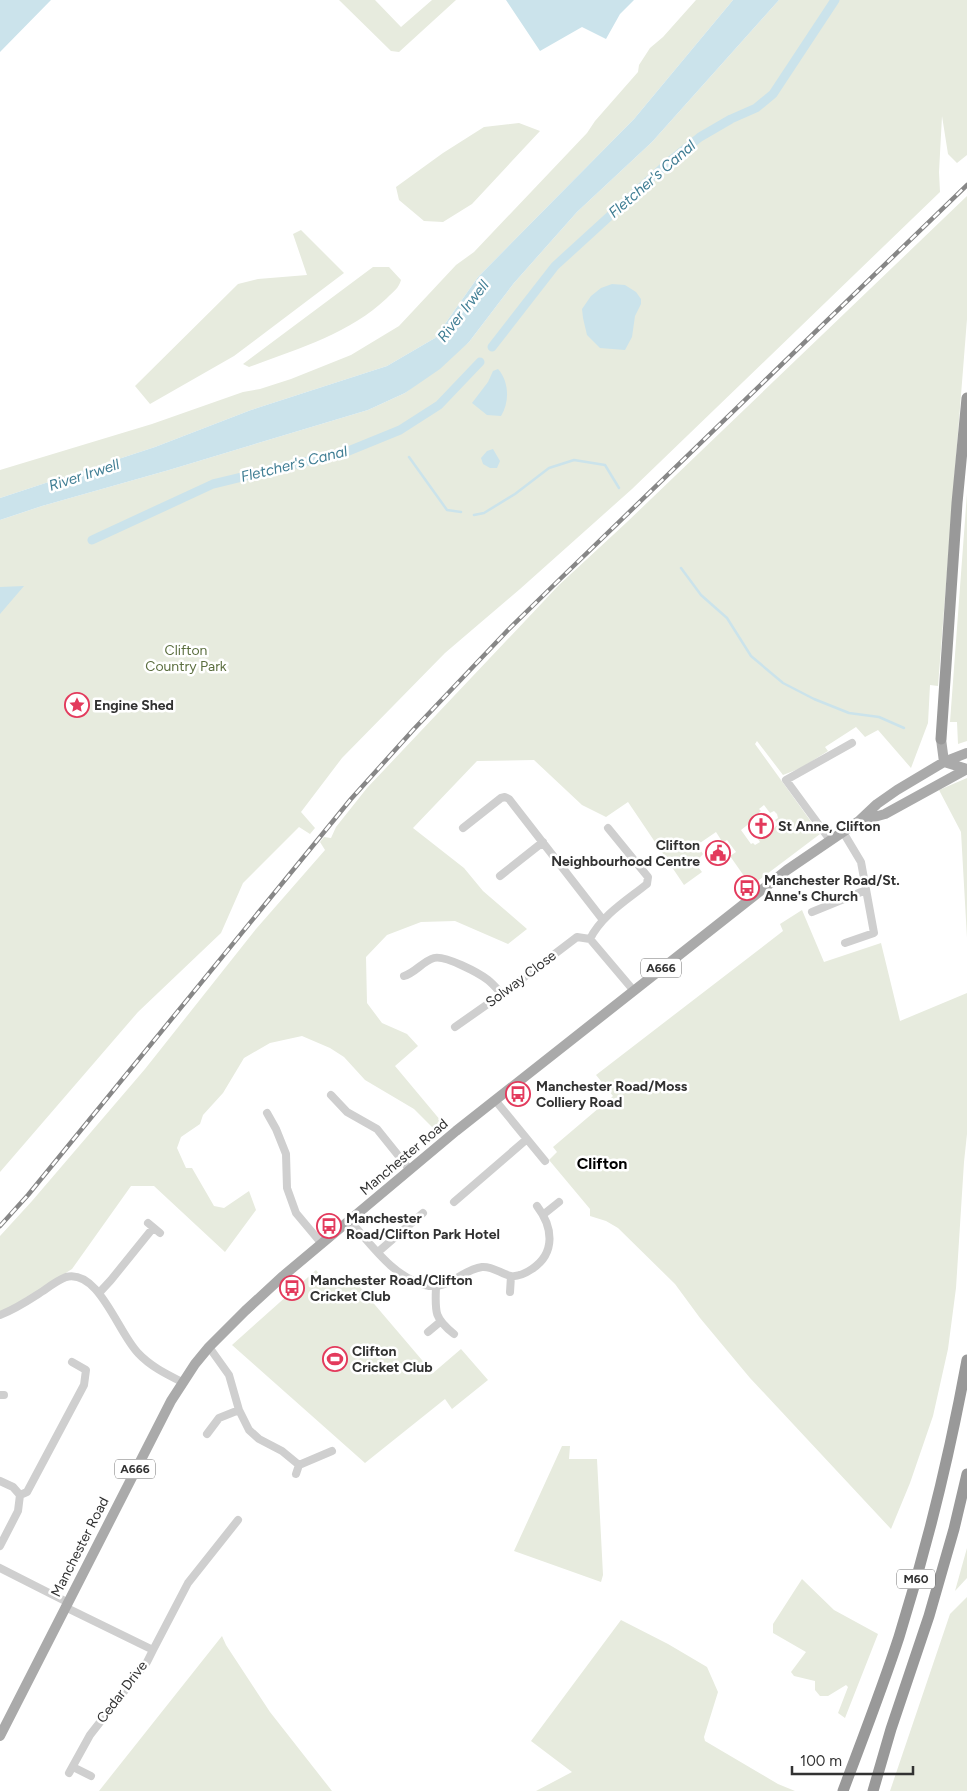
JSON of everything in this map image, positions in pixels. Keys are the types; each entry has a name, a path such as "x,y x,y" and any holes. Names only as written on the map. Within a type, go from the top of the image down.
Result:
{"highway":[{"path":"942,739 957,503 967,398"},
{"name":"M60","path":"843,1791 882,1686 914,1586 946,1463 967,1360"},
{"name":"M60","path":"873,1791 891,1729 929,1616 952,1537 967,1474"},
{"name":"M60","path":"864,1791 891,1729"}],"main road":[{"path":"942,739 944,762 967,769"},
{"name":"Manchester Road","path":"0,1736 157,1426 182,1382 209,1347 245,1311 410,1170 495,1100 758,892 859,821 877,804 897,790 944,762 967,753"},
{"name":"Manchester Road","path":"859,821 885,814 967,769"}],"street":[{"path":"830,840 786,780 852,743"},
{"path":"463,828 501,798 509,799 603,920"},
{"path":"608,828 648,877 648,880 647,884 595,928 590,939 634,991"},
{"path":"843,832 860,862 874,933 845,943"},
{"path":"500,876 542,842"},
{"path":"812,912 866,890"},
{"name":"Solway Close","path":"455,1027 577,937 590,939"},
{"path":"404,976 410,974 432,958 440,957 476,972 489,981 502,994"},
{"path":"331,1095 347,1112 376,1129 410,1170"},
{"path":"495,1100 546,1161"},
{"path":"267,1113 276,1128 286,1154 288,1188 296,1213 322,1244"},
{"path":"454,1202 527,1139"},
{"path":"544,1214 559,1202"},
{"path":"350,1221 390,1265 408,1278 436,1287 483,1267 490,1267 511,1276 520,1276 540,1264 547,1254 549,1232 544,1214 537,1206"},
{"path":"378,1252 416,1225 423,1213"},
{"path":"99,1293 112,1280 154,1228"},
{"path":"510,1292 511,1276"},
{"path":"0,1315 24,1304 62,1279 69,1277 84,1280 99,1293 122,1333 137,1352 153,1366 182,1382"},
{"path":"436,1287 435,1306 440,1322 454,1334"},
{"path":"428,1332 440,1322"},
{"path":"209,1347 229,1375 239,1410 253,1435 282,1451 299,1465"},
{"path":"20,1495 27,1492 84,1385 86,1370 72,1362"},
{"path":"206,1434 219,1418 239,1410"},
{"path":"296,1474 299,1465 332,1451"},
{"path":"0,1481 13,1488 20,1495"},
{"path":"0,1546 18,1510 20,1495"},
{"path":"153,1650 188,1583 238,1520"},
{"name":"Cedar Drive","path":"0,1568 153,1650 147,1662 90,1735 71,1770 91,1776"}],"green space":[{"path":"339,0 375,0 401,27 432,0 456,0 399,52 391,51"},
{"path":"696,0 733,0 634,119 478,277 435,338 387,366 251,410 155,447 0,498 0,470 152,424 243,392 260,389 291,379 351,355 399,326 456,265 474,252 587,133 595,121 638,72 639,65 650,48 663,37"},
{"name":"Clifton Country Park","path":"779,0 967,0 967,155 957,163 948,154 942,116 939,172 940,192 632,489 445,653 342,758 301,812 315,828 310,834 299,827 243,883 221,933 138,1012 0,1172 0,520 368,410 405,393 469,342 514,283 577,212 652,142"},
{"path":"519,123 540,131 472,204 443,222 424,221 399,200 396,187 443,153 484,127"},
{"path":"967,196 967,319 938,686 930,685 928,723 911,768 878,730 865,737 856,727 825,747 828,751 801,768 783,775 757,741 755,744 820,834 751,886 730,856 736,852 727,840 723,843 716,832 697,845 703,854 695,863 702,872 684,885 628,802 606,817 582,805 534,760 477,761 413,828 464,868 483,891 527,929 508,944 455,921 421,922 387,935 366,957 367,1003 382,1023 407,1034 418,1046 395,1066 446,1127 438,1133 414,1109 365,1080 344,1057 330,1048 302,1036 270,1043 244,1058 223,1093 203,1115 200,1124 181,1137 177,1148 186,1168 192,1168 214,1206 224,1208 249,1191 256,1210 225,1252 154,1186 131,1186 72,1269 0,1313 0,1236 145,1069 256,929 325,850 320,842 324,837 331,838 336,827 367,788 559,585","holes":["764,805 770,813 774,811 777,814 778,818 775,820 778,824 767,835 765,833 758,839 760,842 755,845 751,844 741,830 755,819 754,817 761,811 759,809"]},
{"path":"301,230 344,273 234,356 150,404 135,386 238,284 258,279 307,275 293,234"},
{"path":"373,267 389,267 401,280 396,290 372,311 339,331 304,347 249,367 243,364"},
{"path":"967,493 967,741 958,744 957,722 950,722"},
{"path":"967,778 967,938 961,832 939,790"},
{"path":"802,910 824,962 881,943 900,1021 967,993 967,1134 956,1288 948,1349 933,1416 910,1483 891,1529 750,1378 700,1318 675,1284 618,1228 606,1221 590,1216 590,1209 549,1160 557,1152 553,1147 613,1096 596,1075 783,931 780,924"},
{"name":"Clifton Cricket Club","path":"316,1270 330,1287 358,1285 433,1373 461,1349 488,1380 452,1409 445,1399 365,1463 232,1345"},
{"path":"562,1446 570,1446 569,1459 597,1459 603,1575 601,1582 514,1551"},
{"path":"967,1548 967,1578 955,1591"},
{"path":"802,1579 834,1610 878,1634 845,1718 838,1713 848,1687 846,1685 828,1696 820,1696 815,1690 815,1681 794,1676 791,1672 806,1652 773,1633 773,1624"},
{"path":"967,1597 967,1791 890,1791 950,1614"},
{"path":"621,1620 707,1667 718,1692 704,1737 705,1741 778,1784 795,1791 536,1791 572,1772 531,1741"},
{"path":"222,1636 270,1712 332,1791 99,1791"}],"water":[{"path":"0,0 51,0 0,52"},
{"path":"506,0 634,0 620,14 606,39 582,27 540,51"},
{"name":"River Irwell","path":"733,0 779,0 652,142 577,212 514,283 469,342 440,369 405,393 368,410 0,520 0,498 155,447 251,410 387,366 435,338 478,277 634,119"},
{"path":"612,284 625,285 636,292 641,299 641,304 635,316 632,337 625,350 600,348 587,335 583,318 582,309 591,296 601,288"},
{"path":"498,369 506,385 506,404 501,416 487,415 472,403 488,382 493,371"},
{"path":"493,449 500,461 497,468 490,468 483,464 481,458 487,451"},
{"path":"24,586 0,614 0,587"}],"waterway":[{"name":"Fletcher's Canal","path":"492,347 555,266 670,161 700,137 731,119 756,108 773,94 835,0"},
{"name":"Fletcher's Canal","path":"92,540 213,484 346,452 400,430 439,405 480,362"},
{"path":"409,457 447,510 461,512"},
{"path":"474,515 484,513 515,494 549,468 574,460 605,465 619,488"},
{"path":"681,568 701,595 727,618 751,656 783,683 814,699 849,713 879,717 904,728"}],"railway":[{"path":"0,1226 28,1195 351,799 414,729 508,630 967,185"}],"place":[{"name":"Engine Shed","path":"77,705"},
{"name":"St Anne, Clifton","path":"761,826"},
{"name":"Clifton Neighbourhood Centre","path":"718,853"},
{"name":"Manchester Road/St. Anne's Church","path":"747,888"},
{"name":"Manchester Road/Moss Colliery Road","path":"518,1094"},
{"name":"Manchester Road/Clifton Park Hotel","path":"329,1226"},
{"name":"Manchester Road/Clifton Cricket Club","path":"292,1288"},
{"name":"Clifton Cricket Club","path":"335,1359"}],"district":[{"name":"Clifton","path":"602,1163"}]}
